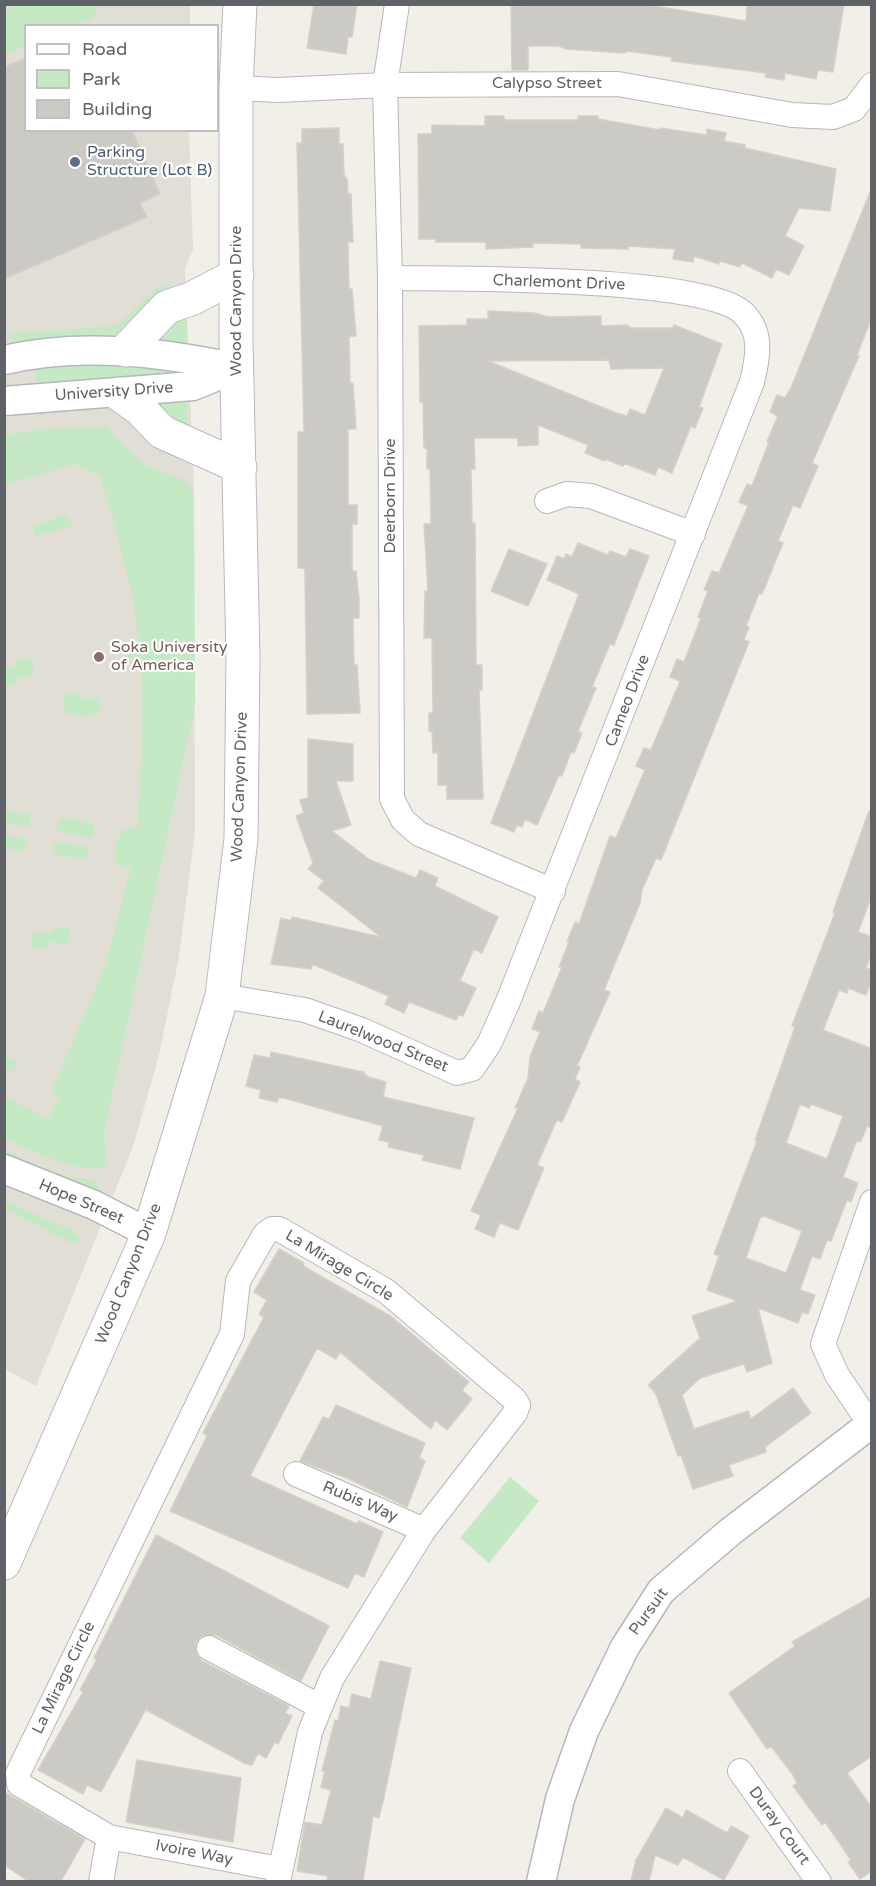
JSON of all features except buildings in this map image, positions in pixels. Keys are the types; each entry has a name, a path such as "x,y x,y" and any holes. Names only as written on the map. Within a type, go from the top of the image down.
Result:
{"main road":[{"name":"Wood Canyon Drive","path":"4,1563 149,1233 222,996 241,839 243,656 237,368 236,88 240,4"},
{"path":"126,350 167,307 191,299 237,275"},
{"path":"119,394 140,409 162,432 240,467"}],"street":[{"name":"Deerborn Drive","path":"397,4 385,85 390,278 392,798 403,820 418,834 553,891"},
{"name":"Calypso Street","path":"236,88 278,90 385,85 618,84 792,115 833,117 854,110 872,85"},
{"name":"Charlemont Drive","path":"390,278 612,283 726,303 742,312 753,326"},
{"name":"Cameo Drive","path":"472,1069 489,1044 503,1014 752,381 757,360 758,339 753,326"},
{"name":"University Drive","path":"4,360 29,354 126,350 192,358 237,368"},
{"name":"University Drive","path":"4,401 72,394 119,394 193,386 237,368"},
{"path":"547,501 567,494 591,496 693,534"},
{"name":"Laurelwood Street","path":"222,996 305,1010 362,1030 457,1073 472,1069"},
{"name":"Hope Street","path":"4,1169 94,1205 149,1233"},
{"name":"Hope Street","path":"4,1187 87,1222 149,1233"},
{"path":"871,1423 837,1375 823,1344 872,1202"},
{"name":"La Mirage Circle","path":"109,1837 19,1784 18,1773 232,1334 238,1281 265,1234 272,1229 279,1230 386,1291 518,1405 515,1413 424,1530 332,1678 310,1732 278,1875"},
{"name":"Pursuit","path":"541,1881 560,1799 584,1731 625,1647 662,1591 730,1532 871,1423"},
{"name":"Rubis Way","path":"296,1474 424,1530"},
{"path":"209,1648 319,1706"},
{"name":"Duray Court","path":"740,1771 819,1881"},
{"path":"100,1881 109,1837"},
{"name":"Ivoire Way","path":"109,1837 278,1875"}],"shaded area":[{"name":"Soka University of America","path":"4,5 190,5 190,24 24,24 24,132 189,132 193,250 185,268 194,493 195,831 179,957 159,1055 133,1147 36,1386 4,1369"}],"green space":[{"path":"98,4 93,19 78,24 24,24 24,46 5,55 4,5"},
{"path":"167,285 175,289 121,334 11,343 10,333 112,326 126,317 151,293"},
{"path":"186,308 187,343 149,340"},
{"path":"83,363 182,364 185,374 37,384 35,367"},
{"path":"187,400 187,432 177,426 155,402"},
{"path":"108,427 117,440 133,455 152,468 181,479 194,493 195,705 104,1132 107,1165 86,1168 56,1161 5,1138 5,1097 48,1119 59,1097 52,1090 104,969 131,868 117,865 116,846 123,829 137,828 142,721 140,656 128,658 124,654 122,645 138,638 132,593 101,478 76,464 5,485 4,435 41,429"},
{"path":"63,515 73,522 71,526 36,536 32,527"},
{"path":"15,659 32,659 34,675 17,679 17,685 5,685 5,667 16,665"},
{"path":"67,694 81,694 82,698 98,698 100,710 98,714 83,716 66,713 62,700"},
{"path":"4,810 31,815 29,827 5,822"},
{"path":"62,818 90,822 94,827 92,838 56,831 58,822"},
{"path":"5,835 28,839 25,852 5,848"},
{"path":"55,842 90,847 86,860 57,855 52,852"},
{"path":"54,927 71,929 69,942 65,944 49,942 45,951 31,946 33,932 51,933"},
{"path":"4,1055 17,1061 18,1065 13,1072 5,1069"},
{"path":"5,1150 52,1172 95,1181 100,1188 88,1190 5,1157"},
{"path":"4,1201 72,1230 81,1241 73,1244 5,1209"},
{"path":"510,1477 539,1501 489,1563 460,1538"}],"place":[{"name":"Parking Structure (Lot B)","path":"75,162"},
{"name":"Soka University of America","path":"99,657"}]}
